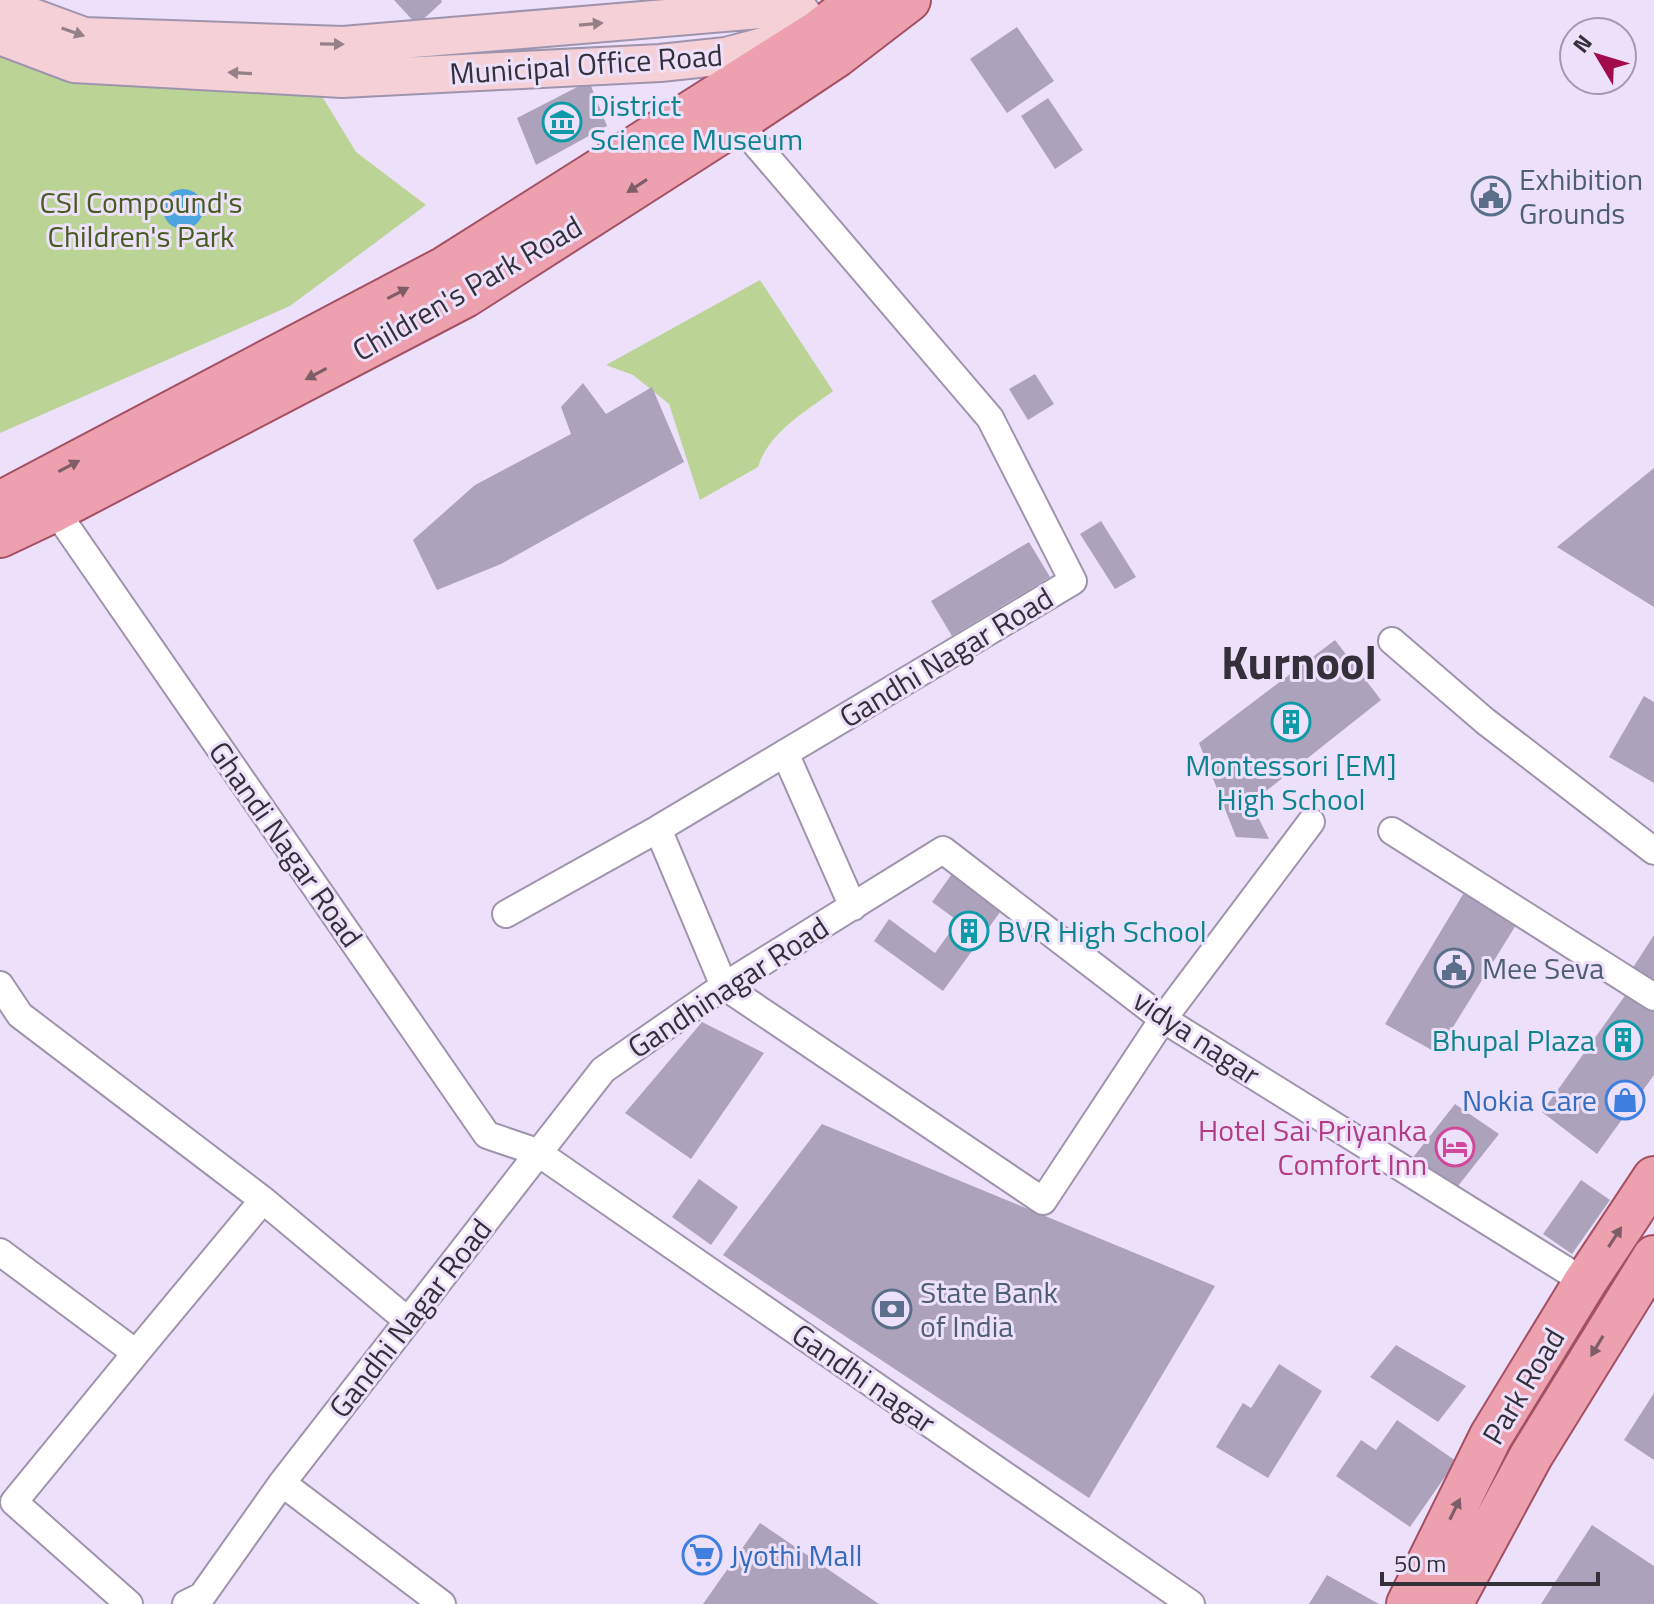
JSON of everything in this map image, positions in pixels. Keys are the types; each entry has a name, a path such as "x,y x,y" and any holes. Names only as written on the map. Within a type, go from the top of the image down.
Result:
{"main road":[{"name":"Children's Park Road","path":"0,536 465,296 737,122 827,44 859,0"},
{"name":"Children's Park Road","path":"0,503 445,268 827,44 909,0"},
{"name":"Municipal Office Road","path":"0,5 84,36 343,45 797,7 827,44"},
{"name":"Municipal Office Road","path":"0,36 74,64 342,79 660,63 827,44"},
{"name":"Park Road","path":"1408,1604 1491,1436 1585,1282 1654,1178"},
{"name":"Park Road","path":"1451,1604 1531,1456 1654,1257"},
{"path":"1585,1282 1622,1305"}],"street":[{"name":"Gandhi Nagar Road","path":"506,914 658,829 1073,581 990,418 737,122"},
{"name":"Ghandi Nagar Road","path":"55,510 487,1135 537,1152"},
{"path":"1392,641 1485,721 1654,851"},
{"path":"785,753 853,907"},
{"path":"658,829 724,986 1043,1201 1163,1019 1311,822"},
{"path":"1392,831 1654,997"},
{"name":"Gandhinagar Road","path":"537,1152 603,1070 724,986 943,850"},
{"name":"vidya nagar","path":"943,850 1163,1019 1585,1282"},
{"path":"0,985 20,1015 263,1200 408,1321"},
{"name":"Gandhi Nagar Road","path":"200,1601 282,1483 537,1152"},
{"name":"Gandhi nagar","path":"537,1152 1191,1604"},
{"path":"129,1604 7,1497 136,1353 263,1200"},
{"path":"0,1252 136,1353"},
{"path":"282,1483 442,1604"}],"green space":[{"name":"CSI Compound's Children's Park","path":"0,56 52,76 317,88 356,152 426,205 290,306 0,433"},
{"path":"760,280 833,391 779,433 763,454 758,467 700,500 669,404 633,375 606,365"}],"water":[{"path":"183,189 197,195 203,209 197,223 183,229 169,223 163,209 169,195"}],"building":[{"path":"394,0 441,0 442,2 417,25"},
{"path":"1017,27 1054,81 1007,113 970,59"},
{"name":"District Science Museum","path":"589,81 607,126 536,165 517,118"},
{"path":"1048,98 1083,150 1055,169 1021,116"},
{"path":"1035,374 1054,404 1028,420 1009,389"},
{"path":"583,383 606,414 652,387 684,462 501,564 437,590 413,540 475,485 571,434 561,407"},
{"path":"1654,468 1654,607 1557,547"},
{"path":"1101,521 1136,577 1115,589 1080,534"},
{"path":"1029,542 1050,577 952,636 931,601"},
{"name":"Montessori [EM] High School","path":"1335,640 1381,700 1251,803 1269,839 1236,837 1199,743"},
{"path":"1644,696 1654,702 1654,783 1609,757"},
{"name":"BVR High School","path":"954,871 1003,908 943,991 874,941 889,919 935,953 958,921 932,902"},
{"name":"Mee Seva","path":"1471,881 1524,912 1437,1053 1385,1024"},
{"path":"1654,935 1654,997 1625,980"},
{"name":"Bhupal Plaza","path":"1629,990 1654,1005 1654,1075 1597,1154 1542,1112"},
{"path":"702,1022 764,1053 691,1159 625,1113"},
{"name":"Hotel Sai Priyanka Comfort Inn","path":"1455,1104 1499,1134 1454,1191 1411,1160"},
{"path":"822,1124 1215,1286 1089,1498 723,1255"},
{"path":"699,1179 738,1207 711,1245 672,1217"},
{"path":"1581,1180 1610,1200 1572,1254 1543,1234"},
{"path":"1396,1345 1466,1386 1438,1422 1370,1377"},
{"path":"1279,1364 1322,1391 1268,1478 1216,1447 1243,1403 1251,1408"},
{"path":"1654,1393 1654,1460 1624,1440"},
{"path":"1397,1420 1456,1461 1410,1527 1336,1476 1361,1440 1376,1450"},
{"path":"760,1523 879,1604 703,1604"},
{"path":"1592,1525 1654,1566 1654,1604 1541,1604"},
{"path":"1327,1575 1379,1604 1309,1604"}],"place":[{"name":"District Science Museum","path":"562,122"},
{"name":"Exhibition Grounds","path":"1491,196"},
{"name":"Montessori [EM] High School","path":"1291,722"},
{"name":"BVR High School","path":"969,931"},
{"name":"Mee Seva","path":"1454,968"},
{"name":"Bhupal Plaza","path":"1623,1040"},
{"name":"Nokia Care","path":"1625,1100"},
{"name":"Hotel Sai Priyanka Comfort Inn","path":"1455,1147"},
{"name":"State Bank of India","path":"892,1309"},
{"name":"Jyothi Mall","path":"702,1555"}],"district":[{"name":"Kurnool","path":"1299,662"}]}
